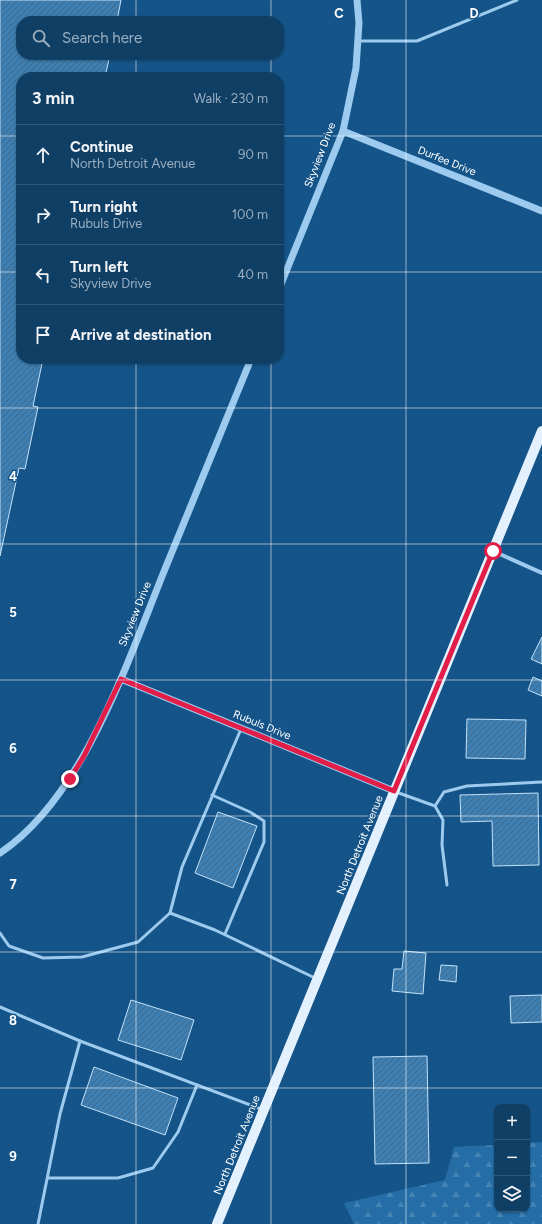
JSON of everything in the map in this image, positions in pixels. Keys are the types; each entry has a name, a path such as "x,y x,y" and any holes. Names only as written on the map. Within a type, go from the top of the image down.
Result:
{"main road":[{"name":"North Detroit Avenue","path":"217,1224 542,431"}],"street":[{"name":"Skyview Drive","path":"284,277 343,131 356,68 358,41 357,0"},
{"name":"Durfee Drive","path":"343,131 542,211"},
{"name":"Skyview Drive","path":"0,854 48,809 70,779 84,756 121,679 248,364"},
{"path":"493,551 542,573"},
{"name":"Rubuls Drive","path":"121,679 394,791"}],"lane":[{"path":"358,41 417,41 517,0"},
{"path":"0,933 9,946 43,958 82,957 138,942 170,913 182,867 241,728"},
{"path":"435,806 444,792 467,786 542,782"},
{"path":"394,791 435,806 443,820 442,846 447,885"},
{"path":"212,795 250,812 264,821 264,842 225,934"},
{"path":"170,913 225,934 318,979"},
{"path":"0,1008 80,1041 264,1110"},
{"path":"38,1224 60,1114 80,1041"},
{"path":"48,1178 118,1178 153,1168 178,1132 197,1085"}],"green space":[{"path":"542,1142 542,1224 354,1224 344,1203 445,1180 454,1147 494,1145 494,1212 530,1212 530,1143"}],"building":[{"path":"0,0 121,0 118,16 16,16 16,60 109,60 106,72 16,72 16,364 42,364 33,406 38,407 25,469 19,468 0,556"},
{"path":"542,637 542,664 531,659"},
{"path":"533,677 542,681 542,696 528,690"},
{"path":"467,719 526,720 525,759 466,758"},
{"path":"538,793 539,865 493,866 492,821 461,822 460,795"},
{"path":"218,812 257,826 233,888 195,873"},
{"path":"404,951 426,953 423,994 392,991 394,969 402,969"},
{"path":"441,965 457,966 456,982 439,980"},
{"path":"542,995 542,1022 511,1023 510,996"},
{"path":"131,1000 194,1020 181,1060 118,1040"},
{"path":"427,1056 429,1163 375,1164 373,1057"},
{"path":"94,1067 178,1098 165,1135 81,1105"}],"route":[{"path":"70,779 84,756 121,679 394,791 493,551"}]}
